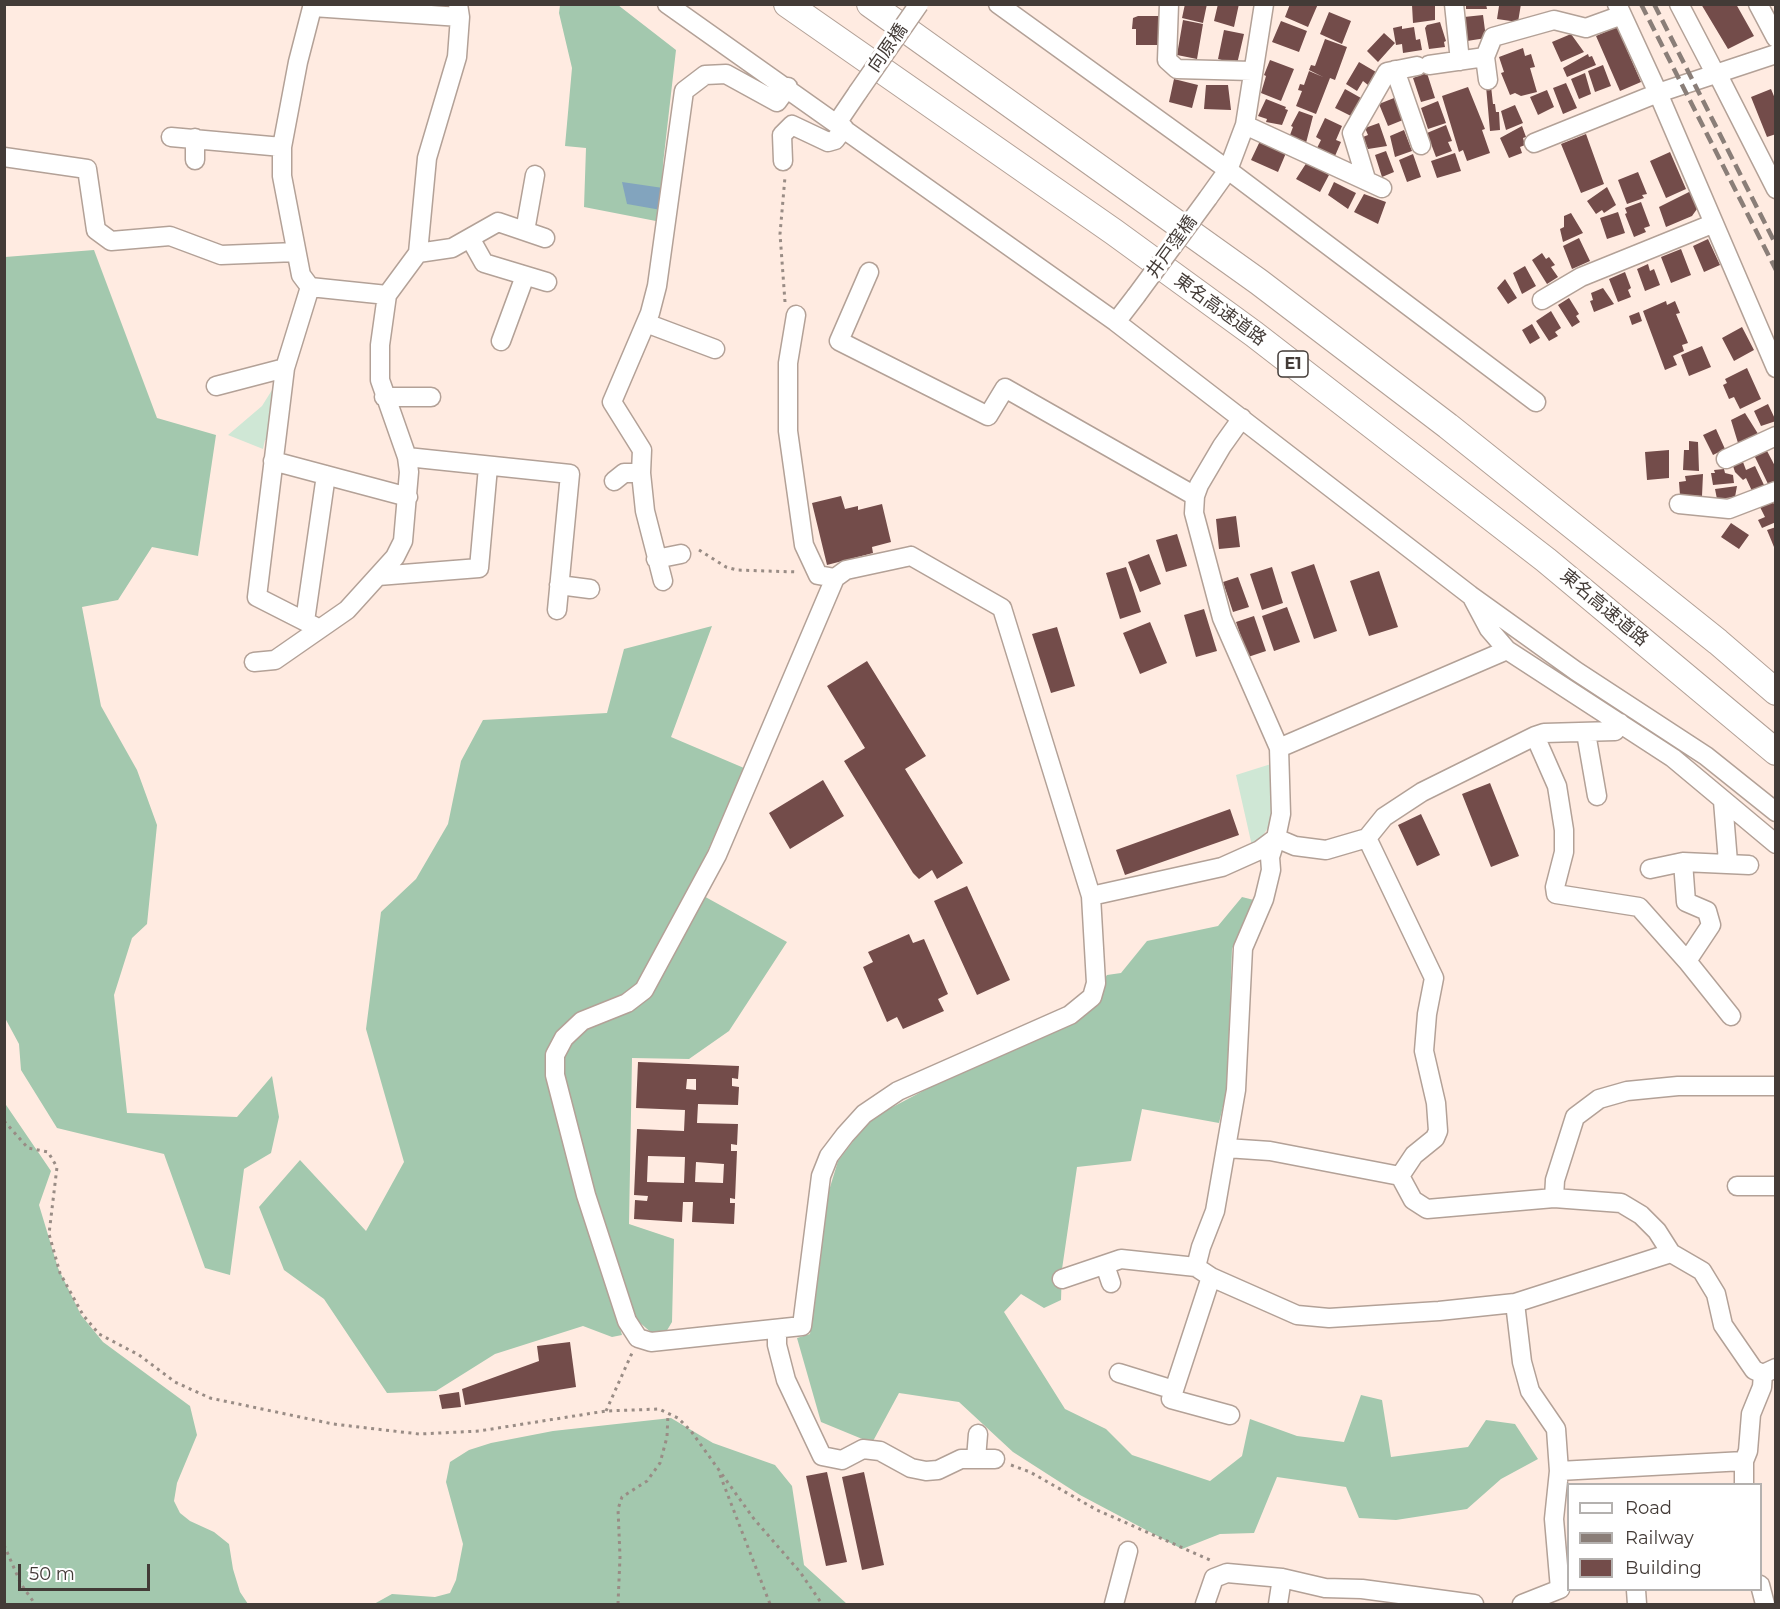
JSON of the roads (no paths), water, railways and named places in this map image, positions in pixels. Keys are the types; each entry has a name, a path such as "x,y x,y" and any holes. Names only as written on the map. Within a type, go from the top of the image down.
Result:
{"highway":[{"name":"東名高速道路","path":"787,4 1114,232 1254,334 1546,560 1776,752"},
{"name":"E1","path":"870,4 1268,289 1457,434 1718,642 1776,692"}],"street":[{"path":"667,4 788,87 1116,321 1470,595 1576,671 1706,756 1776,812"},
{"name":"向原橋","path":"840,125 858,92 919,4"},
{"path":"998,4 1228,170 1536,402"},
{"path":"1170,4 1167,60 1177,69 1252,71"},
{"name":"井戸窪橋","path":"1116,321 1228,170 1245,125 1264,4"},
{"path":"1454,4 1460,61"},
{"path":"1678,4 1776,189"},
{"path":"1758,4 1776,38"},
{"path":"254,662 275,660 311,625 347,610 395,557 403,541 408,497 407,457 384,397 380,380 380,356 387,295 418,253 427,158 457,57 459,11 313,6 295,72 282,147 282,176 301,275 310,287 387,295"},
{"path":"1488,80 1485,57 1493,37 1554,20 1586,28 1620,10 1776,368"},
{"path":"1534,143 1658,93 1776,54"},
{"path":"1245,125 1374,184 1352,133 1387,72 1485,57"},
{"path":"1395,70 1421,145"},
{"path":"663,581 645,511 641,473 642,450 612,402 646,322 657,286 684,91 705,75 726,74 777,102 788,87"},
{"path":"784,168 782,135 792,125 828,142 835,140 840,125"},
{"path":"171,137 282,147"},
{"path":"195,138 195,160"},
{"path":"4,157 87,169 96,230 111,241 170,236 222,255 296,252"},
{"path":"525,231 536,176"},
{"path":"418,253 452,248 471,238 481,229 498,222 545,238"},
{"path":"1542,300 1581,277 1712,224"},
{"path":"471,238 484,262 546,282"},
{"path":"869,272 840,341 988,416 1005,388 1195,496"},
{"path":"501,341 525,276"},
{"path":"310,287 285,368 256,597 311,625"},
{"path":"796,315 788,363 788,431 804,545 818,575 835,578"},
{"path":"646,322 715,349"},
{"path":"216,386 285,368"},
{"path":"384,397 431,397"},
{"path":"1230,1415 1171,1399 1203,1272 1201,1247 1215,1211 1236,1090 1243,948 1264,899 1271,870 1270,857 1281,814 1279,748 1222,618 1197,530 1195,496 1222,446 1242,418"},
{"path":"1726,459 1776,436"},
{"path":"407,457 570,474 557,610"},
{"path":"273,461 408,497"},
{"path":"378,576 479,568 488,467"},
{"path":"614,481 624,473 641,473"},
{"path":"311,625 326,475"},
{"path":"1679,504 1729,509 1776,491"},
{"path":"656,559 681,554"},
{"path":"911,556 1002,608 1091,896 1096,983 1092,997 1070,1015 898,1091 864,1114 829,1156 821,1176 802,1326 651,1342 638,1338 627,1322 586,1195 555,1075 555,1055 564,1038 582,1021 627,1004 644,990 717,855 835,578 846,570 911,556"},
{"path":"559,585 590,589"},
{"path":"1470,595 1489,629 1507,650 1673,758 1776,844"},
{"path":"1279,748 1507,650"},
{"path":"1276,838 1295,846 1326,850 1367,838 1384,817 1422,792 1535,736 1544,733 1615,731 1620,723"},
{"path":"1586,733 1597,796"},
{"path":"1535,736 1557,786 1563,830 1564,852 1555,887 1556,894 1639,907 1688,961 1731,1016"},
{"path":"1723,801 1728,862"},
{"path":"1091,896 1222,867 1260,850 1276,838"},
{"path":"1367,838 1434,978 1426,1014 1424,1050 1437,1103 1438,1131 1435,1138 1414,1155 1400,1176"},
{"path":"1683,862 1686,902 1707,911 1711,926 1688,961"},
{"path":"1650,869 1683,862 1728,862 1749,865"},
{"path":"1554,1198 1555,1180 1575,1117 1599,1099 1627,1091 1678,1086 1776,1086"},
{"path":"1226,1148 1270,1151 1400,1176"},
{"path":"1400,1176 1413,1200 1427,1209 1554,1198 1621,1203 1641,1215 1657,1231 1671,1253 1702,1271 1716,1294 1724,1324 1754,1370 1769,1371 1751,1414 1748,1451 1744,1461 1744,1483"},
{"path":"1737,1186 1775,1187"},
{"path":"1062,1279 1121,1259 1203,1272 1297,1315 1318,1317 1439,1311 1515,1303 1671,1253"},
{"path":"1105,1265 1111,1283"},
{"path":"1515,1303 1522,1362 1530,1391 1556,1429 1559,1471 1554,1519 1560,1589 1522,1605"},
{"path":"777,1329 777,1345 786,1380 822,1456 842,1460 863,1449 880,1451 911,1468 926,1471 938,1470 961,1459 986,1459 978,1434"},
{"path":"1119,1373 1174,1389"},
{"path":"1559,1471 1631,1476 1744,1461"},
{"path":"1114,1605 1128,1551"},
{"path":"1205,1605 1214,1578 1220,1574 1282,1578 1361,1597 1474,1605"},
{"path":"1278,1605 1282,1578"},
{"path":"1762,1590 1765,1605"}],"water":[{"path":"622,182 663,188 661,210 627,204"}],"railway":[{"path":"1641,4 1776,270"},
{"path":"1654,4 1776,245"}]}
